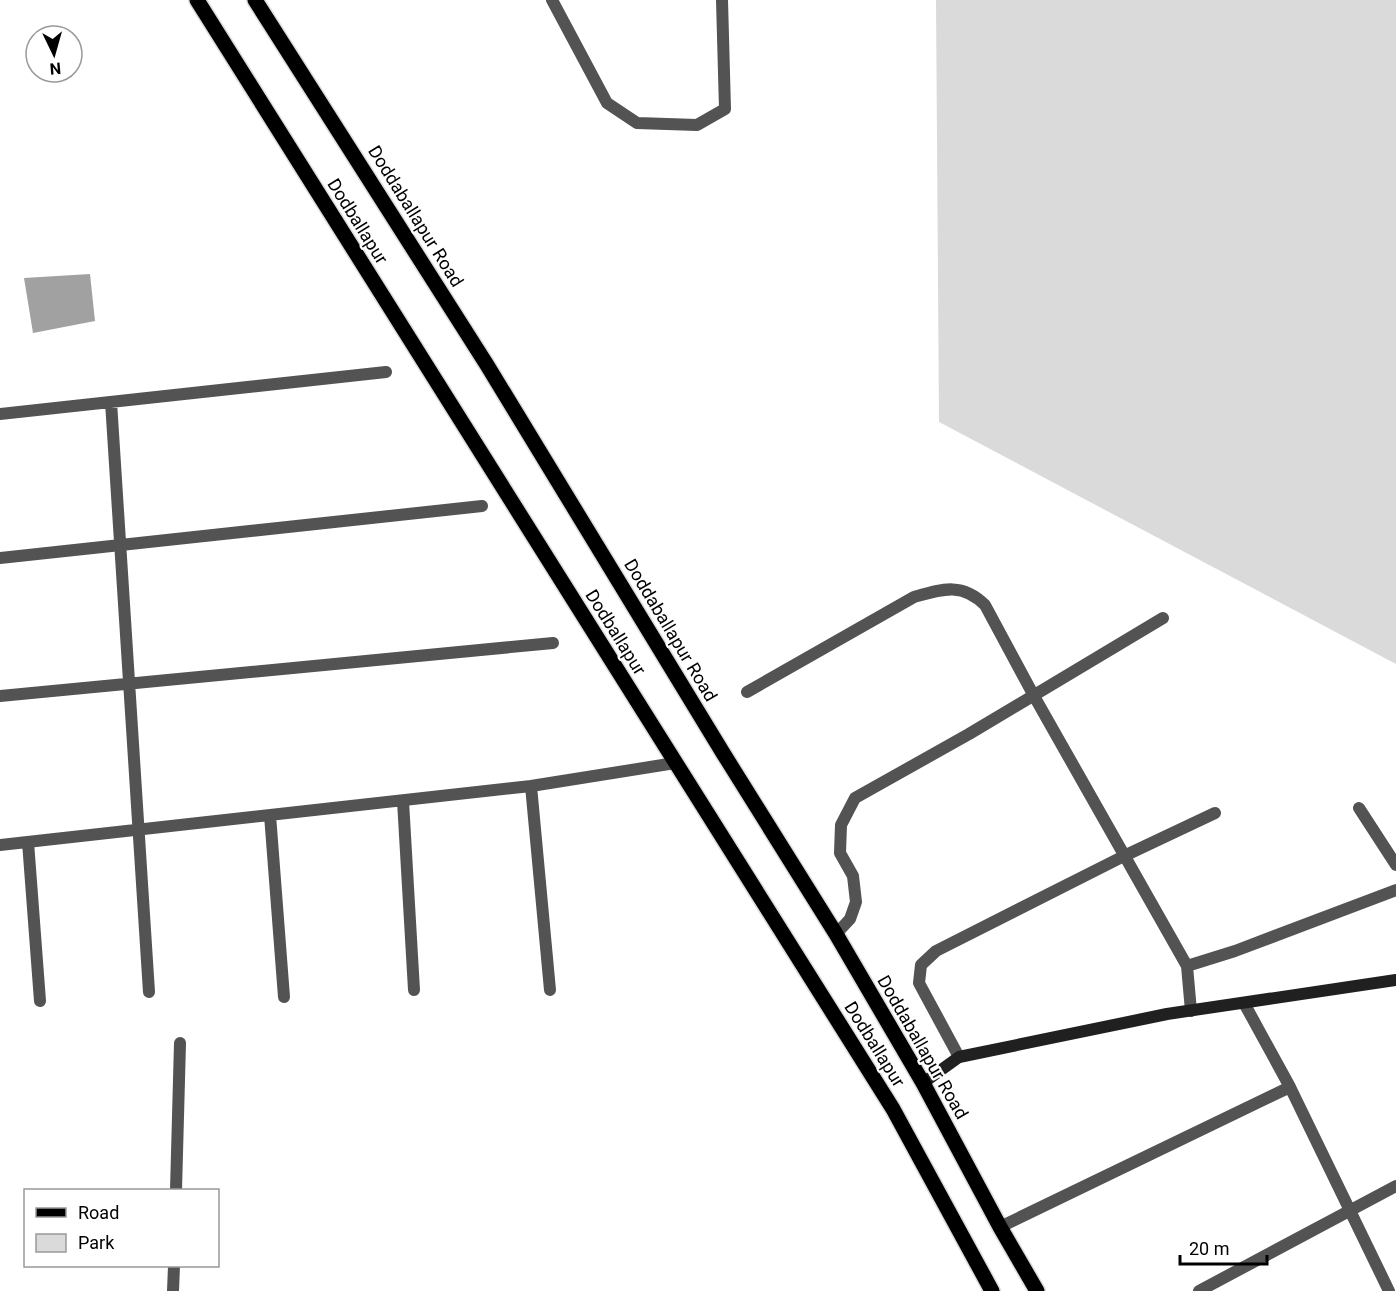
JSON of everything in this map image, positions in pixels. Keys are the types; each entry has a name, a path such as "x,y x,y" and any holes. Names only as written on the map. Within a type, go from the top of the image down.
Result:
{"main road":[{"name":"Dodballapur","path":"197,0 893,1109 992,1291"},
{"name":"Doddaballapur Road","path":"255,0 481,355 836,934 923,1083 1037,1291"}],"street":[{"path":"552,0 607,103 637,123 697,125 724,109 723,0"},
{"path":"0,414 386,372"},
{"path":"111,402 148,992"},
{"path":"0,558 482,506"},
{"path":"747,692 914,597 938,590 959,589 975,596 985,605 1187,966 1191,1011"},
{"path":"836,934 850,919 856,902 853,876 840,853 841,825 855,798 1034,696 1163,618"},
{"path":"0,696 554,643"},
{"path":"0,845 531,786 675,763"},
{"path":"531,786 550,990"},
{"path":"403,801 414,990"},
{"path":"1359,808 1396,865"},
{"path":"959,1057 919,983 921,965 936,951 1124,855 1215,813"},
{"path":"270,815 284,997"},
{"path":"28,842 40,1001"},
{"path":"1187,966 1235,951 1396,890"},
{"path":"923,1083 959,1057 1191,1011 1396,980"},
{"path":"1244,1003 1290,1087 1389,1291"},
{"path":"176,1189 180,1043"},
{"path":"1000,1227 1290,1087"},
{"path":"1199,1291 1396,1186"},
{"path":"173,1291 174,1267"}],"green space":[{"path":"936,0 1396,0 1396,664 939,422"}],"shaded area":[{"path":"90,274 95,321 33,333 24,278"}]}
